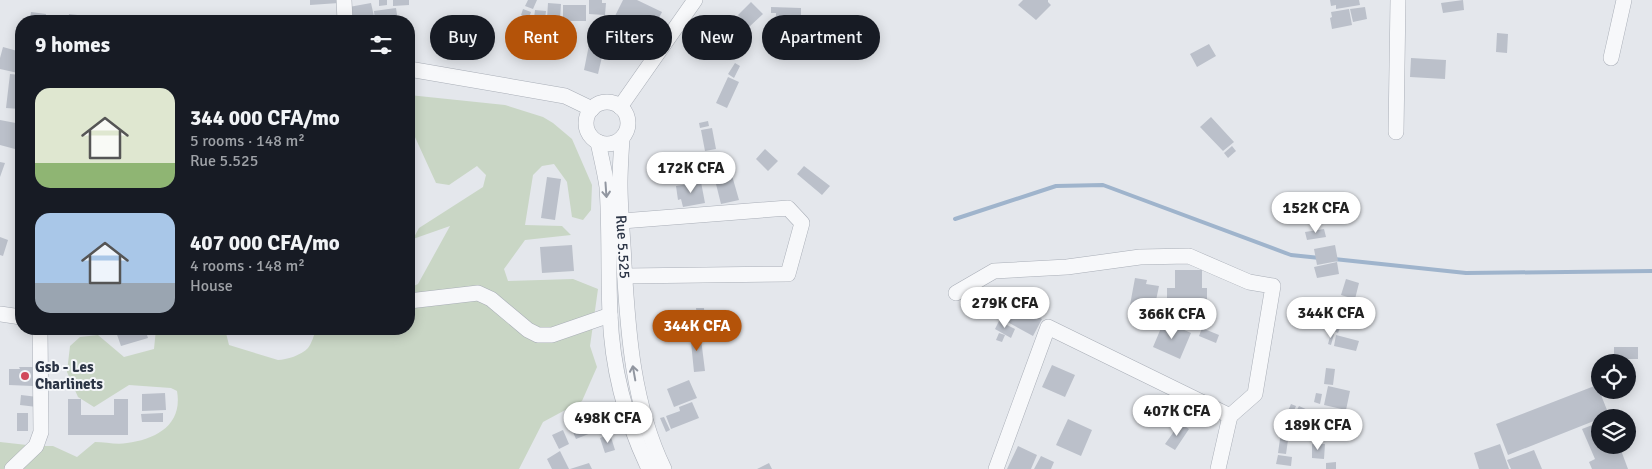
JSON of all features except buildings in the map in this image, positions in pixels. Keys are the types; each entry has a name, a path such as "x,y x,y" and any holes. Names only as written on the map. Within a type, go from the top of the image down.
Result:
{"street":[{"path":"344,0 345,15"},
{"path":"620,107 695,0"},
{"path":"1396,132 1398,0"},
{"path":"1611,58 1624,0"},
{"path":"415,70 564,96 592,109"},
{"path":"603,103 615,104 620,107 628,118 627,132 622,138 611,144 598,142 593,138 587,127 586,121 592,109 603,103"},
{"name":"Rue 5.525","path":"622,138 620,184 627,318 638,397 664,469"},
{"name":"Rue 5.525","path":"598,142 606,186 610,315 613,350 622,396 634,435 649,469"},
{"path":"622,221 788,208 802,222 788,274 624,276"},
{"path":"956,293 994,271 1067,267 1140,256 1189,256 1249,282 1273,286 1255,394 1230,416 1218,469"},
{"path":"415,300 478,293 490,299 528,330 538,335 552,335 610,315"},
{"path":"0,314 15,316"},
{"path":"996,469 1048,326 1230,416"},
{"path":"12,469 36,446 41,432 40,335"}],"green space":[{"path":"415,96 505,105 543,117 572,139 592,185 591,210 583,220 572,217 567,182 554,164 542,166 533,175 525,225 562,226 571,235 525,240 504,269 508,281 573,279 598,289 590,346 597,367 582,401 543,422 519,469 0,469 0,442 53,446 77,457 95,442 127,443 157,434 165,428 176,413 178,403 177,391 171,388 129,385 94,407 78,397 67,372 70,346 80,337 98,335 124,357 154,349 155,335 226,335 229,345 278,360 294,357 305,351 311,344 314,335 415,335 415,285 418,284 450,226 415,238 415,235 419,228 483,187 486,175 477,166 449,185 436,183 415,137"}],"waterway":[{"path":"955,219 1056,186 1103,185 1291,255 1320,258"},
{"path":"1334,259 1466,273 1652,271"}],"place":[{"name":"Gsb - Les Charlinets","path":"25,376"}]}
